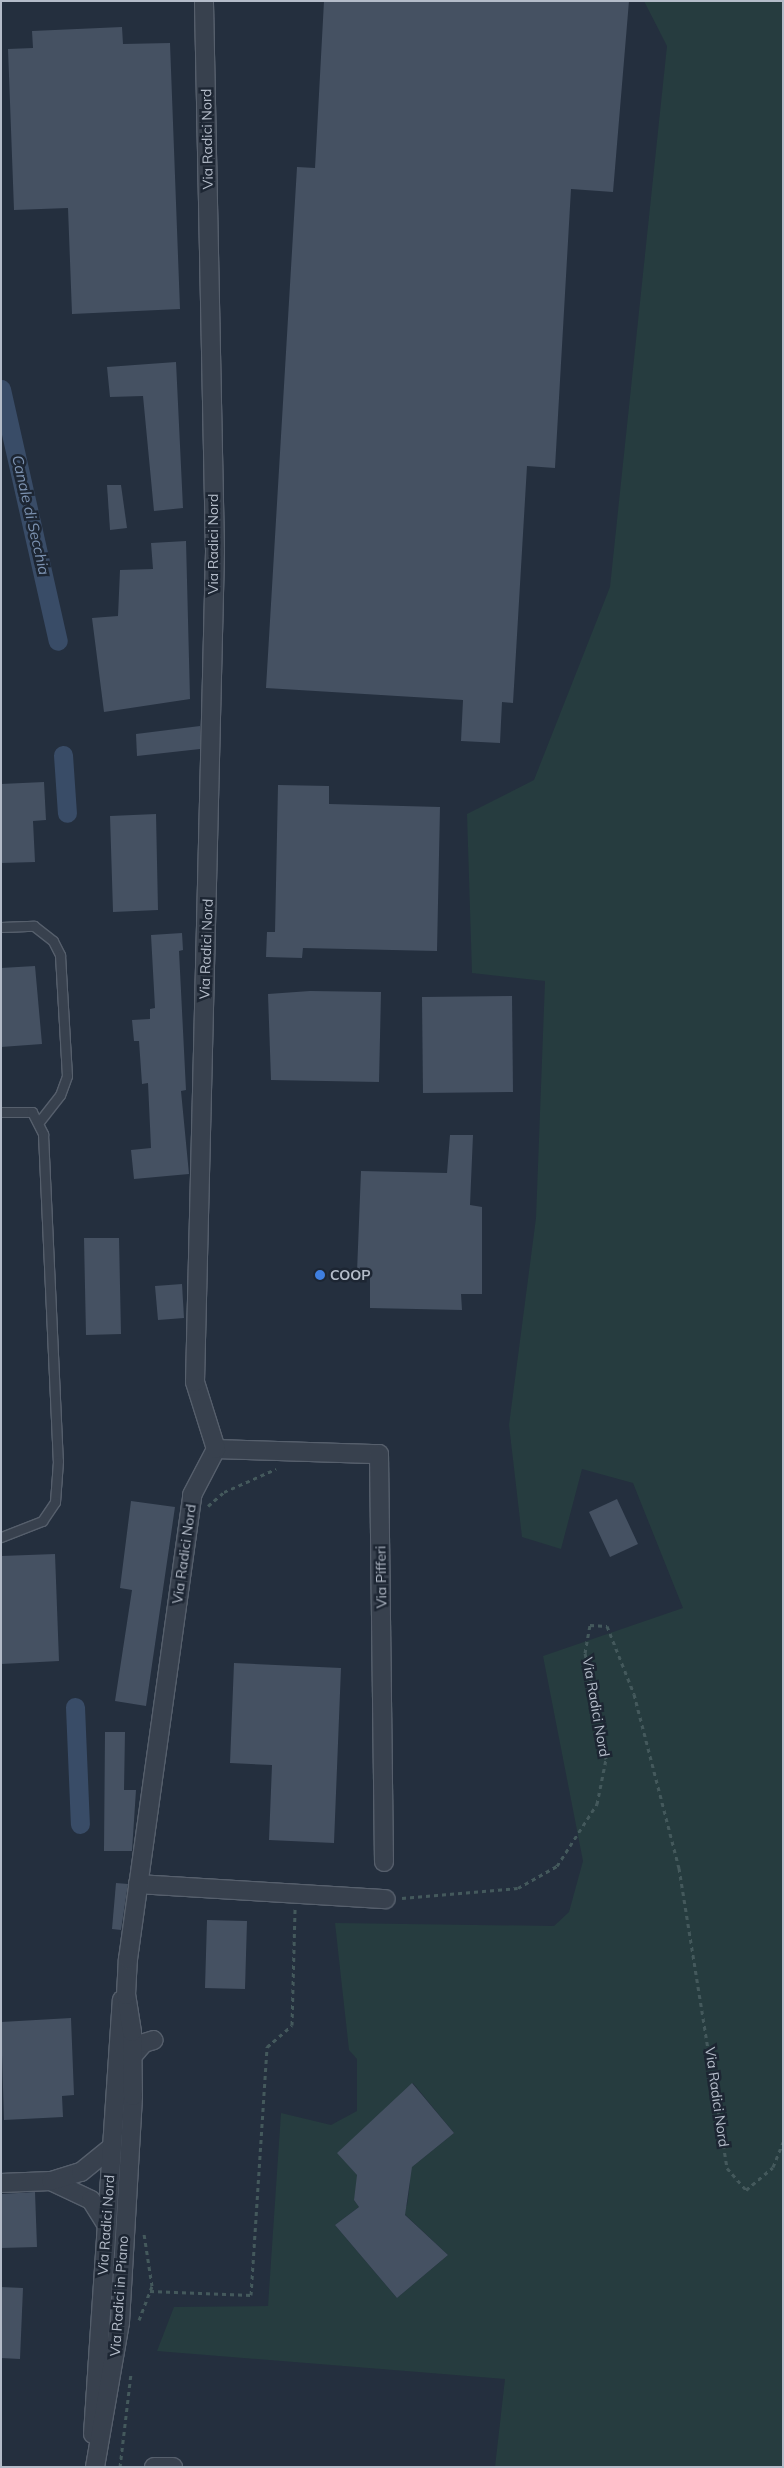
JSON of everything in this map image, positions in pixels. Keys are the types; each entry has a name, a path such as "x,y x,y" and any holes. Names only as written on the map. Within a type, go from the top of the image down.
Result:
{"street":[{"name":"Via Radici Nord","path":"127,2183 133,2055 126,1995 138,1884 192,1494 216,1449 195,1382 214,551 204,1"},
{"name":"Via Pifferi","path":"216,1449 379,1454 384,1862"},
{"path":"138,1884 386,1899"},
{"name":"Via Radici Nord","path":"96,2462 93,2440 119,2004 126,1995"},
{"path":"116,2078 133,2055 154,2040 130,2020"},
{"path":"1,2183 51,2181 81,2172 111,2148"},
{"path":"51,2181 91,2200 106,2224"},
{"name":"Via Radici in Piano","path":"96,2462 115,2362 127,2183"},
{"path":"154,2467 173,2467"}],"lane":[{"path":"1,927 34,926 53,941 60,955 67,1076 60,1095 40,1121"},
{"path":"1,1112 32,1112 40,1121 58,1451 55,1502 42,1520 1,1537"}],"path":[{"path":"204,1510 224,1492 276,1469 278,1452"},
{"name":"Via Radici Nord","path":"386,1899 518,1888 557,1866 597,1804 606,1759 585,1654 590,1625 607,1626 634,1694 679,1868 727,2168 746,2190 772,2167 783,2142"},
{"path":"150,2291 251,2295 267,2047 292,2025 296,1894"}],"green space":[{"path":"644,1 783,1 783,2467 495,2467 505,2379 157,2351 174,2307 268,2306 281,2113 331,2125 357,2111 357,2059 349,2050 335,1923 554,1926 569,1912 583,1861 543,1656 683,1608 633,1483 582,1469 561,1549 522,1537 509,1425 536,1218 545,981 472,973 467,814 534,780 610,587 667,46","holes":["413,2083 454,2133 402,2175 399,2180 410,2183 407,2206 397,2207 448,2255 397,2298 335,2225 359,2207 354,2200 360,2178 338,2153"]}],"building":[{"path":"324,1 629,1 613,192 571,189 555,468 527,466 513,703 502,702 500,743 461,741 463,700 266,688 297,167 315,168"},
{"path":"122,27 123,44 170,43 180,309 72,314 68,208 14,210 8,49 33,48 32,31"},
{"path":"176,362 183,508 154,511 143,396 110,397 107,367"},
{"path":"107,485 121,485 127,528 110,530"},
{"path":"186,541 190,699 104,712 92,618 118,616 120,570 153,569 151,543"},
{"path":"200,726 200,749 137,756 136,734"},
{"path":"44,782 46,820 33,821 35,862 1,863 1,784"},
{"path":"278,785 329,786 329,804 440,807 437,951 303,948 302,958 266,957 267,932 275,932"},
{"path":"156,814 158,910 113,912 110,816"},
{"path":"182,933 183,950 179,951 186,1090 181,1091 189,1174 134,1179 131,1150 151,1148 148,1083 142,1084 139,1041 134,1041 132,1020 150,1019 150,1009 155,1008 151,935"},
{"path":"35,966 42,1044 1,1047 1,968"},
{"path":"310,991 381,992 379,1082 271,1080 268,994"},
{"path":"512,996 513,1092 423,1093 422,997"},
{"path":"450,1135 473,1135 470,1205 482,1207 482,1294 461,1294 462,1310 370,1308 370,1271 357,1272 361,1171 447,1173"},
{"path":"84,1238 119,1238 121,1334 86,1335"},
{"path":"182,1284 184,1318 158,1320 155,1286"},
{"path":"617,1499 638,1544 610,1557 589,1512"},
{"path":"131,1501 175,1507 146,1706 115,1701 132,1590 120,1588"},
{"path":"55,1554 59,1661 1,1664 1,1556"},
{"path":"234,1663 341,1668 334,1843 269,1840 272,1765 230,1763"},
{"path":"105,1732 125,1732 124,1790 136,1790 132,1851 104,1851"},
{"path":"116,1883 128,1884 121,1930 112,1929"},
{"path":"207,1920 247,1921 245,1989 205,1988"},
{"path":"71,2018 74,2095 62,2096 63,2117 4,2120 1,2022"},
{"path":"412,2083 454,2133 412,2167 405,2215 448,2255 397,2298 335,2225 359,2207 354,2200 357,2175 337,2153"},
{"path":"35,2192 37,2247 1,2248 1,2194"},
{"path":"1,2287 23,2288 20,2359 1,2358"}],"waterway":[{"name":"Canale di Secchia","path":"1,389 58,641"},
{"name":"Canale di Secchia","path":"63,755 67,813"},
{"name":"Canale di Secchia","path":"75,1707 80,1824"}],"place":[{"name":"COOP","path":"320,1275"}]}
